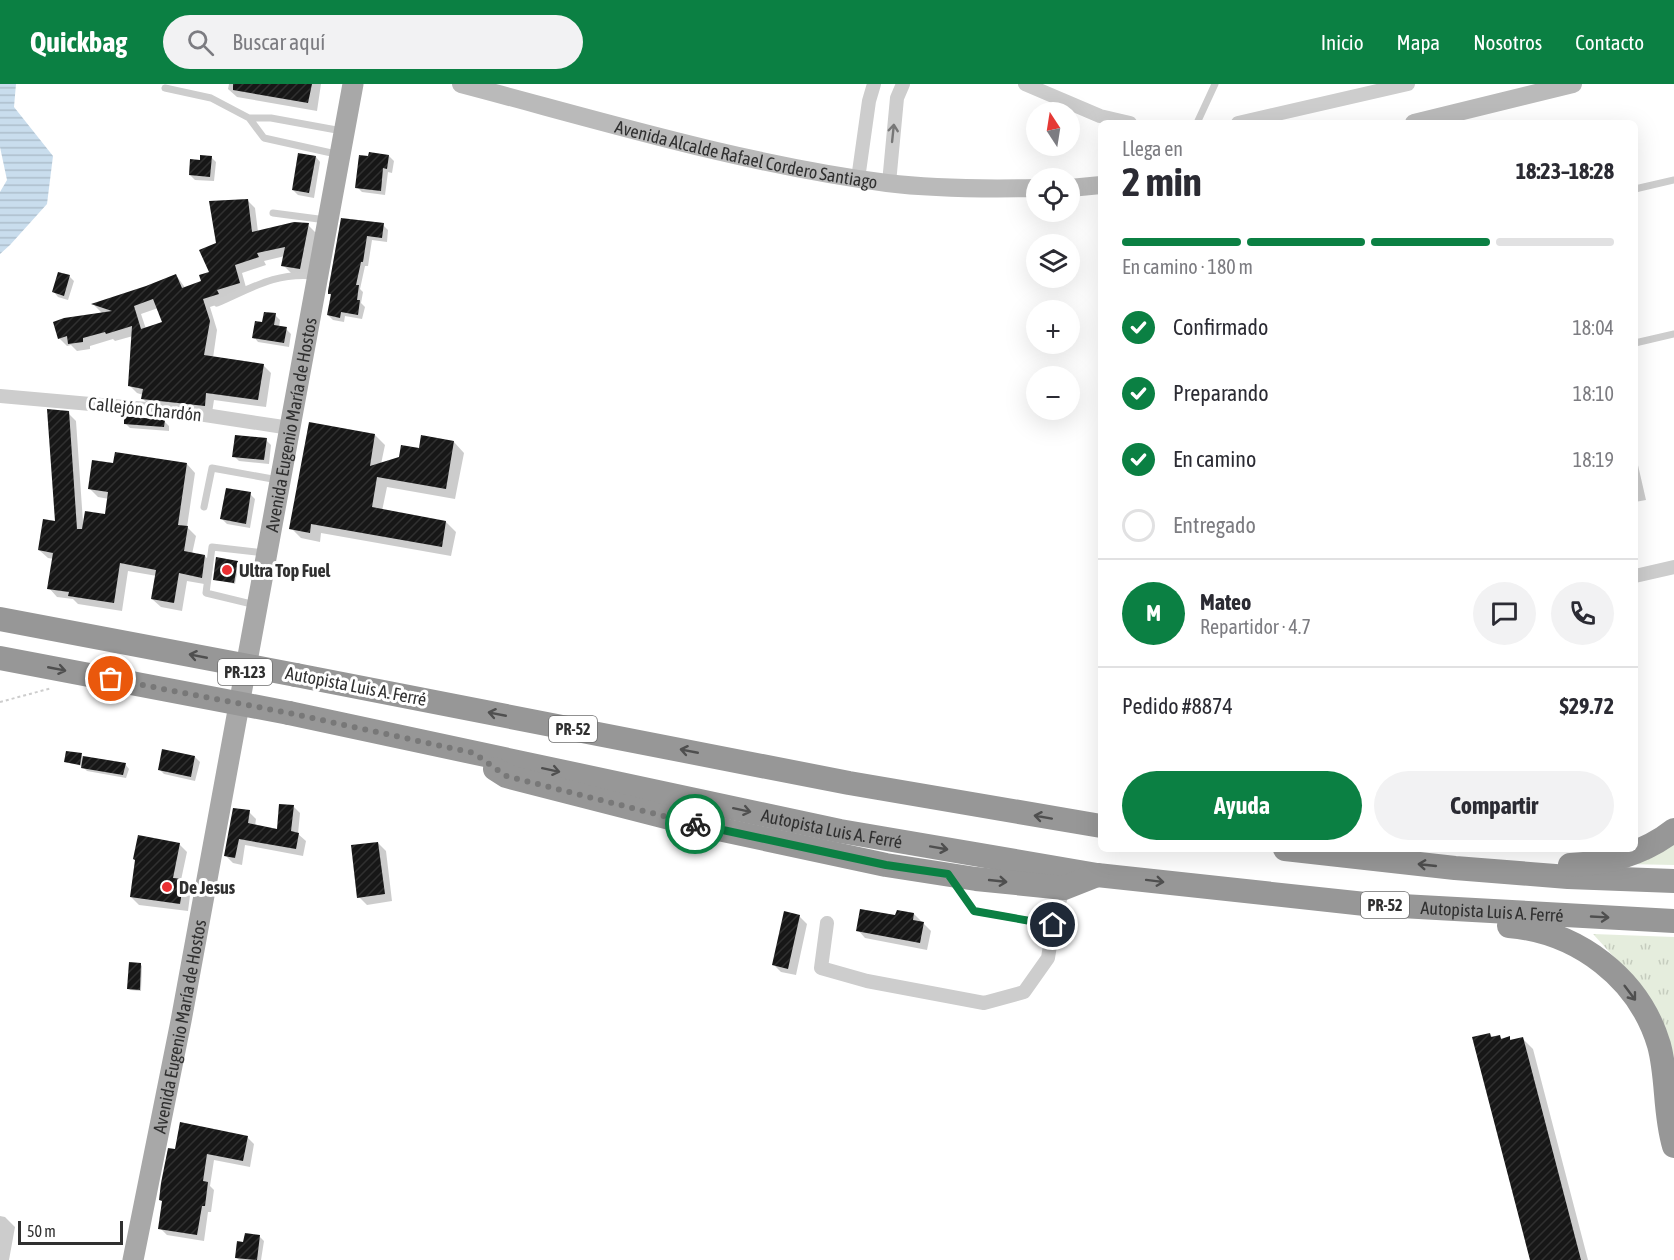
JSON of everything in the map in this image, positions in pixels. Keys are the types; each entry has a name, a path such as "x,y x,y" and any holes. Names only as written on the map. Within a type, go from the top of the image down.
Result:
{"highway":[{"name":"Autopista Luis A. Ferré","path":"0,619 849,783 1098,825"},
{"name":"Autopista Luis A. Ferré","path":"0,658 289,713 840,831 1097,874 1365,904 1674,921"},
{"path":"474,753 506,776 517,779 681,821 886,865 976,879 1064,888 1097,874"},
{"path":"1638,851 1674,830"},
{"path":"1311,852 1455,868 1568,877 1674,880"},
{"path":"1455,868 1500,862 1566,865 1599,862 1634,852"},
{"path":"1365,904 1420,918 1537,930 1570,942 1594,955 1630,991 1654,1032 1663,1063 1667,1113 1674,1146"}],"main road":[{"name":"Avenida Eugenio María de Hostos","path":"133,1260 181,1021 353,84"}],"street":[{"name":"Avenida Alcalde Rafael Cordero Santiago","path":"462,84 763,162 889,183 978,189 1026,189"},
{"path":"858,179 869,101 874,84"},
{"path":"889,183 897,98 903,84"},
{"path":"1025,84 1100,116 1117,120"},
{"path":"1251,120 1408,84"},
{"path":"1426,120 1573,84"},
{"path":"1080,187 1098,185"},
{"name":"Callejón Chardón","path":"0,396 192,413 290,428"},
{"path":"1638,575 1674,567"},
{"path":"827,923 821,968 867,981 984,1003 1024,992 1048,958 1053,925 1064,888"}],"lane":[{"path":"1198,120 1215,84"},
{"path":"165,88 211,98 249,118 264,138 340,155"},
{"path":"249,118 271,118 344,132"},
{"path":"1638,188 1674,180"},
{"path":"273,213 328,220"},
{"path":"217,303 283,276 297,274 318,276"},
{"path":"1638,342 1674,334"},
{"path":"204,507 212,468 280,480"},
{"path":"257,605 206,593 212,547 267,554"},
{"path":"948,874 974,911 1053,925"}],"path":[{"path":"0,702 56,686"}],"green space":[{"path":"1674,842 1674,865 1625,864"},
{"path":"1593,934 1674,937 1674,1070 1635,980"}],"water":[{"path":"0,84 16,84 14,107 53,156 47,204 0,254 0,192 7,180 0,147"}],"building":[{"path":"233,84 312,84 308,103 233,90"},
{"path":"369,152 389,155 387,169 383,168 381,191 355,188 359,155 368,156"},
{"path":"298,153 316,156 309,193 292,190"},
{"path":"200,155 212,156 210,177 189,175 190,159 200,160"},
{"path":"248,199 252,232 294,222 309,223 300,269 281,266 285,247 257,253 259,257 235,265 240,283 217,290 219,294 203,299 210,321 204,355 264,364 258,400 206,393 205,406 141,399 143,389 128,386 132,326 83,338 83,342 68,344 67,336 58,339 53,322 64,318 112,311 91,304 176,274 182,288 201,281 199,275 209,272 199,250 216,243 209,201","holes":["153,299 162,322 141,329 134,306"]},
{"path":"341,218 384,223 382,238 367,236 356,285 359,285 357,300 360,300 358,315 341,312 340,318 327,315 331,294 328,294 328,291"},
{"path":"58,272 70,275 64,296 52,292"},
{"path":"264,312 276,313 274,325 287,327 284,343 252,338 255,321 262,322"},
{"path":"47,409 69,411 77,529 82,529 85,511 105,514 108,492 88,489 92,460 113,463 115,452 187,463 178,525 188,526 184,551 205,555 202,578 179,573 174,603 151,599 156,570 120,563 114,603 68,596 69,592 47,589 53,553 38,550 43,519 55,521"},
{"path":"124,416 165,420 164,427 124,424"},
{"path":"309,422 375,434 370,466 399,457 401,445 419,448 421,435 454,441 446,489 377,477 372,507 446,521 442,547 311,524 310,533 289,529"},
{"path":"235,435 267,438 264,460 232,457"},
{"path":"226,488 251,492 246,524 220,519"},
{"path":"216,557 238,561 234,583 213,580"},
{"path":"162,749 195,756 191,777 158,770"},
{"path":"66,751 82,753 80,765 64,762"},
{"path":"83,756 126,763 123,775 81,768"},
{"path":"279,804 294,805 291,831 299,833 296,849 239,839 235,858 224,856 233,808 250,810 248,823 277,829"},
{"path":"138,835 180,843 173,878 184,879 180,904 130,897 135,860 133,859"},
{"path":"378,842 385,894 357,898 351,845"},
{"path":"860,909 895,915 897,910 914,913 913,920 924,922 920,943 856,931"},
{"path":"784,911 800,915 788,969 772,965"},
{"path":"129,962 141,963 140,990 127,989"},
{"path":"1490,1033 1491,1037 1500,1035 1501,1039 1510,1036 1510,1040 1523,1037 1581,1260 1530,1260 1472,1037"},
{"path":"180,1122 248,1136 243,1161 207,1154 203,1181 208,1182 205,1206 202,1206 197,1235 158,1229 162,1201 159,1200 161,1183 168,1148 175,1149"},
{"path":"245,1233 260,1235 257,1260 235,1258 237,1241 243,1242"}],"way so far":[{"path":"111,679 289,713 474,753 506,776 695,824"}],"place":[{"name":"Ultra Top Fuel","path":"227,570"},
{"name":"De Jesus","path":"167,887"}],"route":[{"path":"695,824 886,865 948,874 974,911 1053,925"}]}
